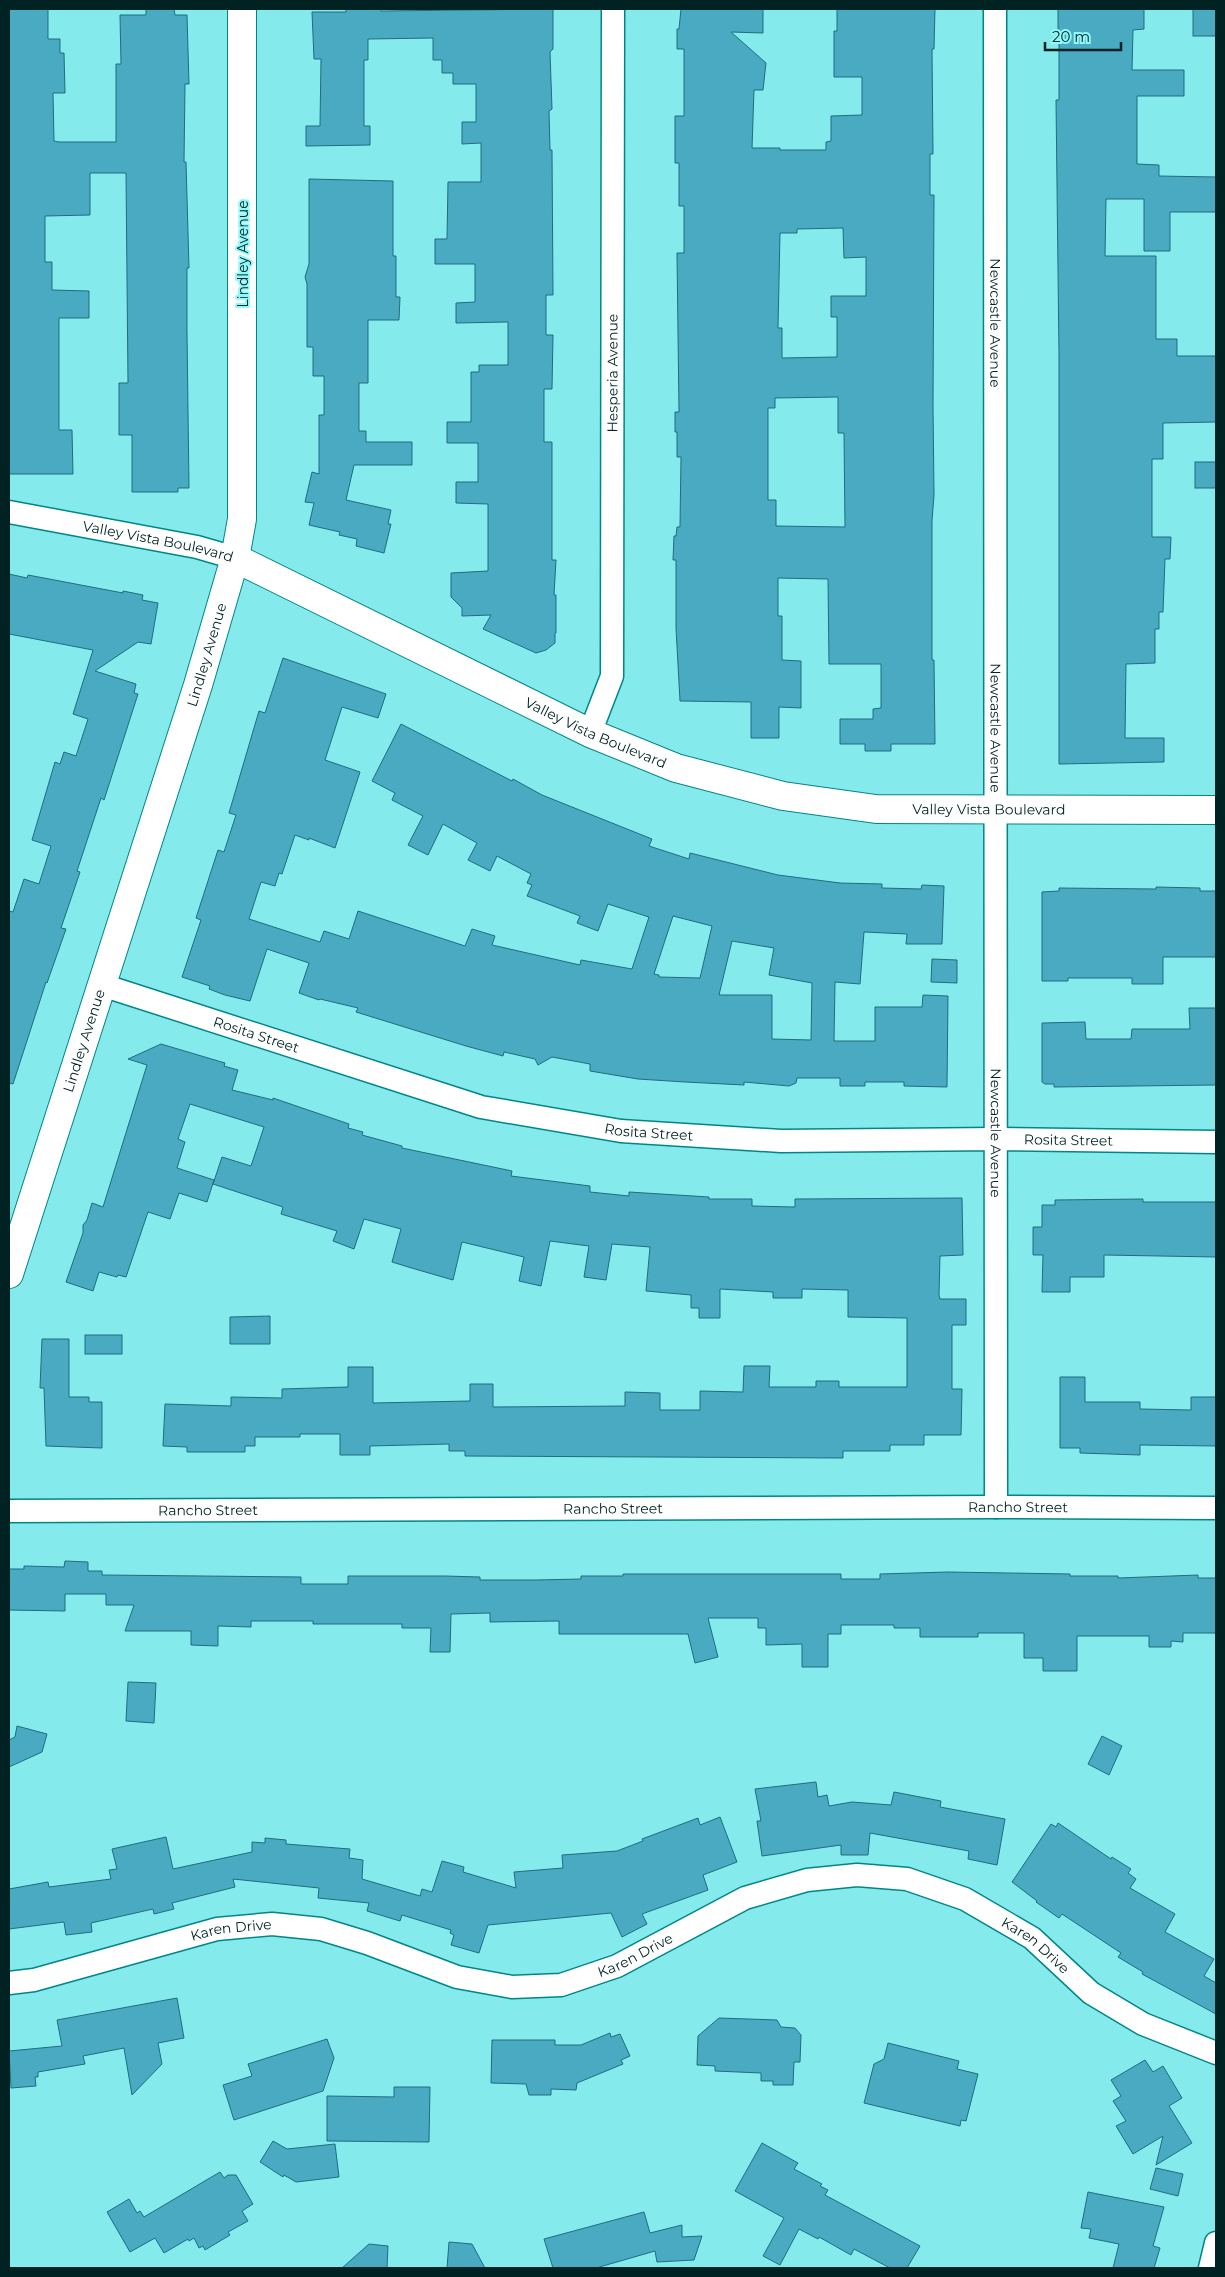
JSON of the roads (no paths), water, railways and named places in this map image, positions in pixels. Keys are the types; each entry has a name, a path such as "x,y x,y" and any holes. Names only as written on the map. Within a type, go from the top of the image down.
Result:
{"street":[{"name":"Lindley Avenue","path":"9,1274 198,685 235,558 243,504 242,9"},
{"name":"Hesperia Avenue","path":"590,733 612,676 613,9"},
{"name":"Newcastle Avenue","path":"995,9 996,1507"},
{"name":"Valley Vista Boulevard","path":"9,512 197,547 235,558 590,733 676,768 783,796 876,808 1216,810"},
{"name":"Rosita Street","path":"102,985 491,1109 621,1131 781,1141 996,1139 1216,1142"},
{"name":"Rancho Street","path":"9,1512 996,1507 1216,1508"},
{"name":"Karen Drive","path":"9,1983 34,1980 216,1929 272,1924 330,1932 367,1942 457,1977 512,1987 561,1985 617,1966 745,1898 807,1880 857,1875 907,1879 965,1899 1032,1938 1091,1993 1143,2024 1216,2053"},
{"path":"1210,2268 1216,2243"}]}
